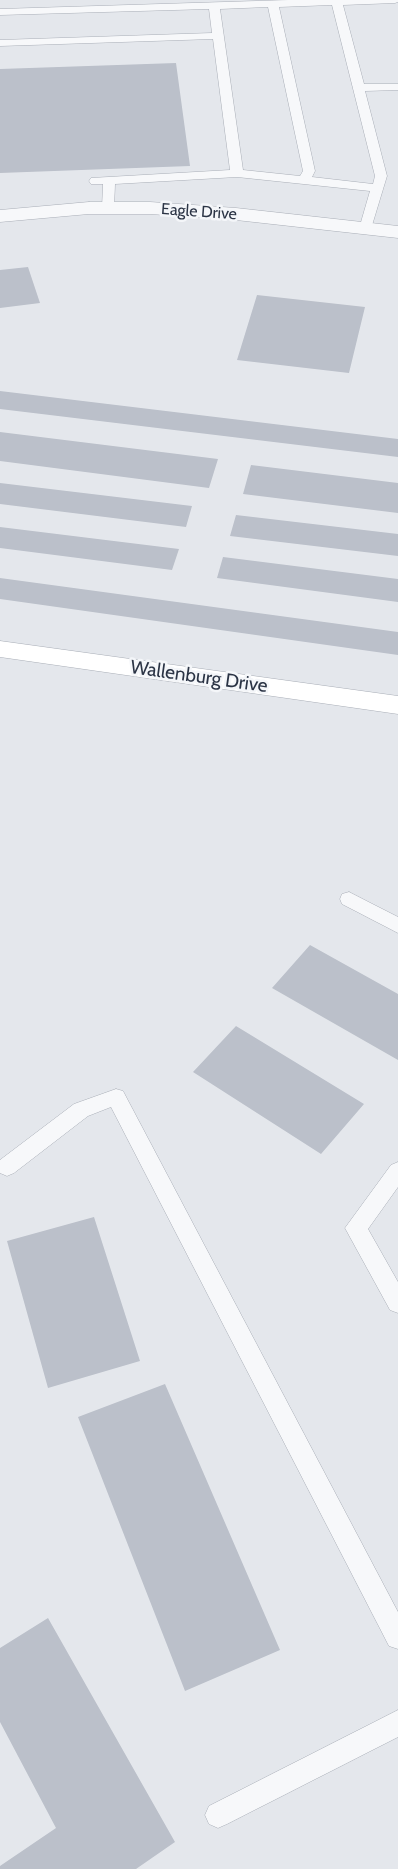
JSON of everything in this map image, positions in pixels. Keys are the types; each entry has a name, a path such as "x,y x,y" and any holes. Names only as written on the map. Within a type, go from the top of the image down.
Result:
{"street":[{"name":"Eagle Drive","path":"0,216 108,208 150,208 236,214 398,232"},
{"name":"Wallenburg Drive","path":"0,649 398,706"}],"lane":[{"path":"0,12 13,6 214,6 245,2 272,4 395,0"},
{"path":"336,2 381,176 365,228"},
{"path":"272,4 308,171 304,180"},
{"path":"13,6 13,35"},
{"path":"214,6 237,173"},
{"path":"0,43 13,35 218,36"},
{"path":"359,88 398,87"},
{"path":"95,181 237,173 378,188"},
{"path":"108,208 109,180"},
{"path":"349,899 398,926"},
{"path":"7,1167 81,1110 116,1097 398,1637"},
{"path":"395,1290 356,1228 398,1171"},
{"path":"218,1815 398,1723"}],"building":[{"path":"176,63 190,166 0,173 0,69"},
{"path":"28,267 40,303 0,308 0,270"},
{"path":"257,295 365,307 349,373 237,360"},
{"path":"0,391 398,439 398,457 0,409"},
{"path":"0,432 218,459 209,488 0,461"},
{"path":"251,465 398,483 398,513 243,494"},
{"path":"0,483 192,506 186,527 0,504"},
{"path":"236,515 398,534 398,556 230,536"},
{"path":"0,527 179,549 172,570 0,548"},
{"path":"223,557 398,579 398,602 217,578"},
{"path":"0,578 398,632 398,655 0,599"},
{"path":"310,945 398,994 398,1060 272,988"},
{"path":"236,1026 364,1104 321,1154 193,1072"},
{"path":"94,1217 140,1361 48,1388 7,1241"},
{"path":"165,1384 280,1650 185,1691 78,1417"},
{"path":"48,1618 175,1842 136,1869 0,1869 0,1866 56,1828 0,1722 0,1648"}]}
